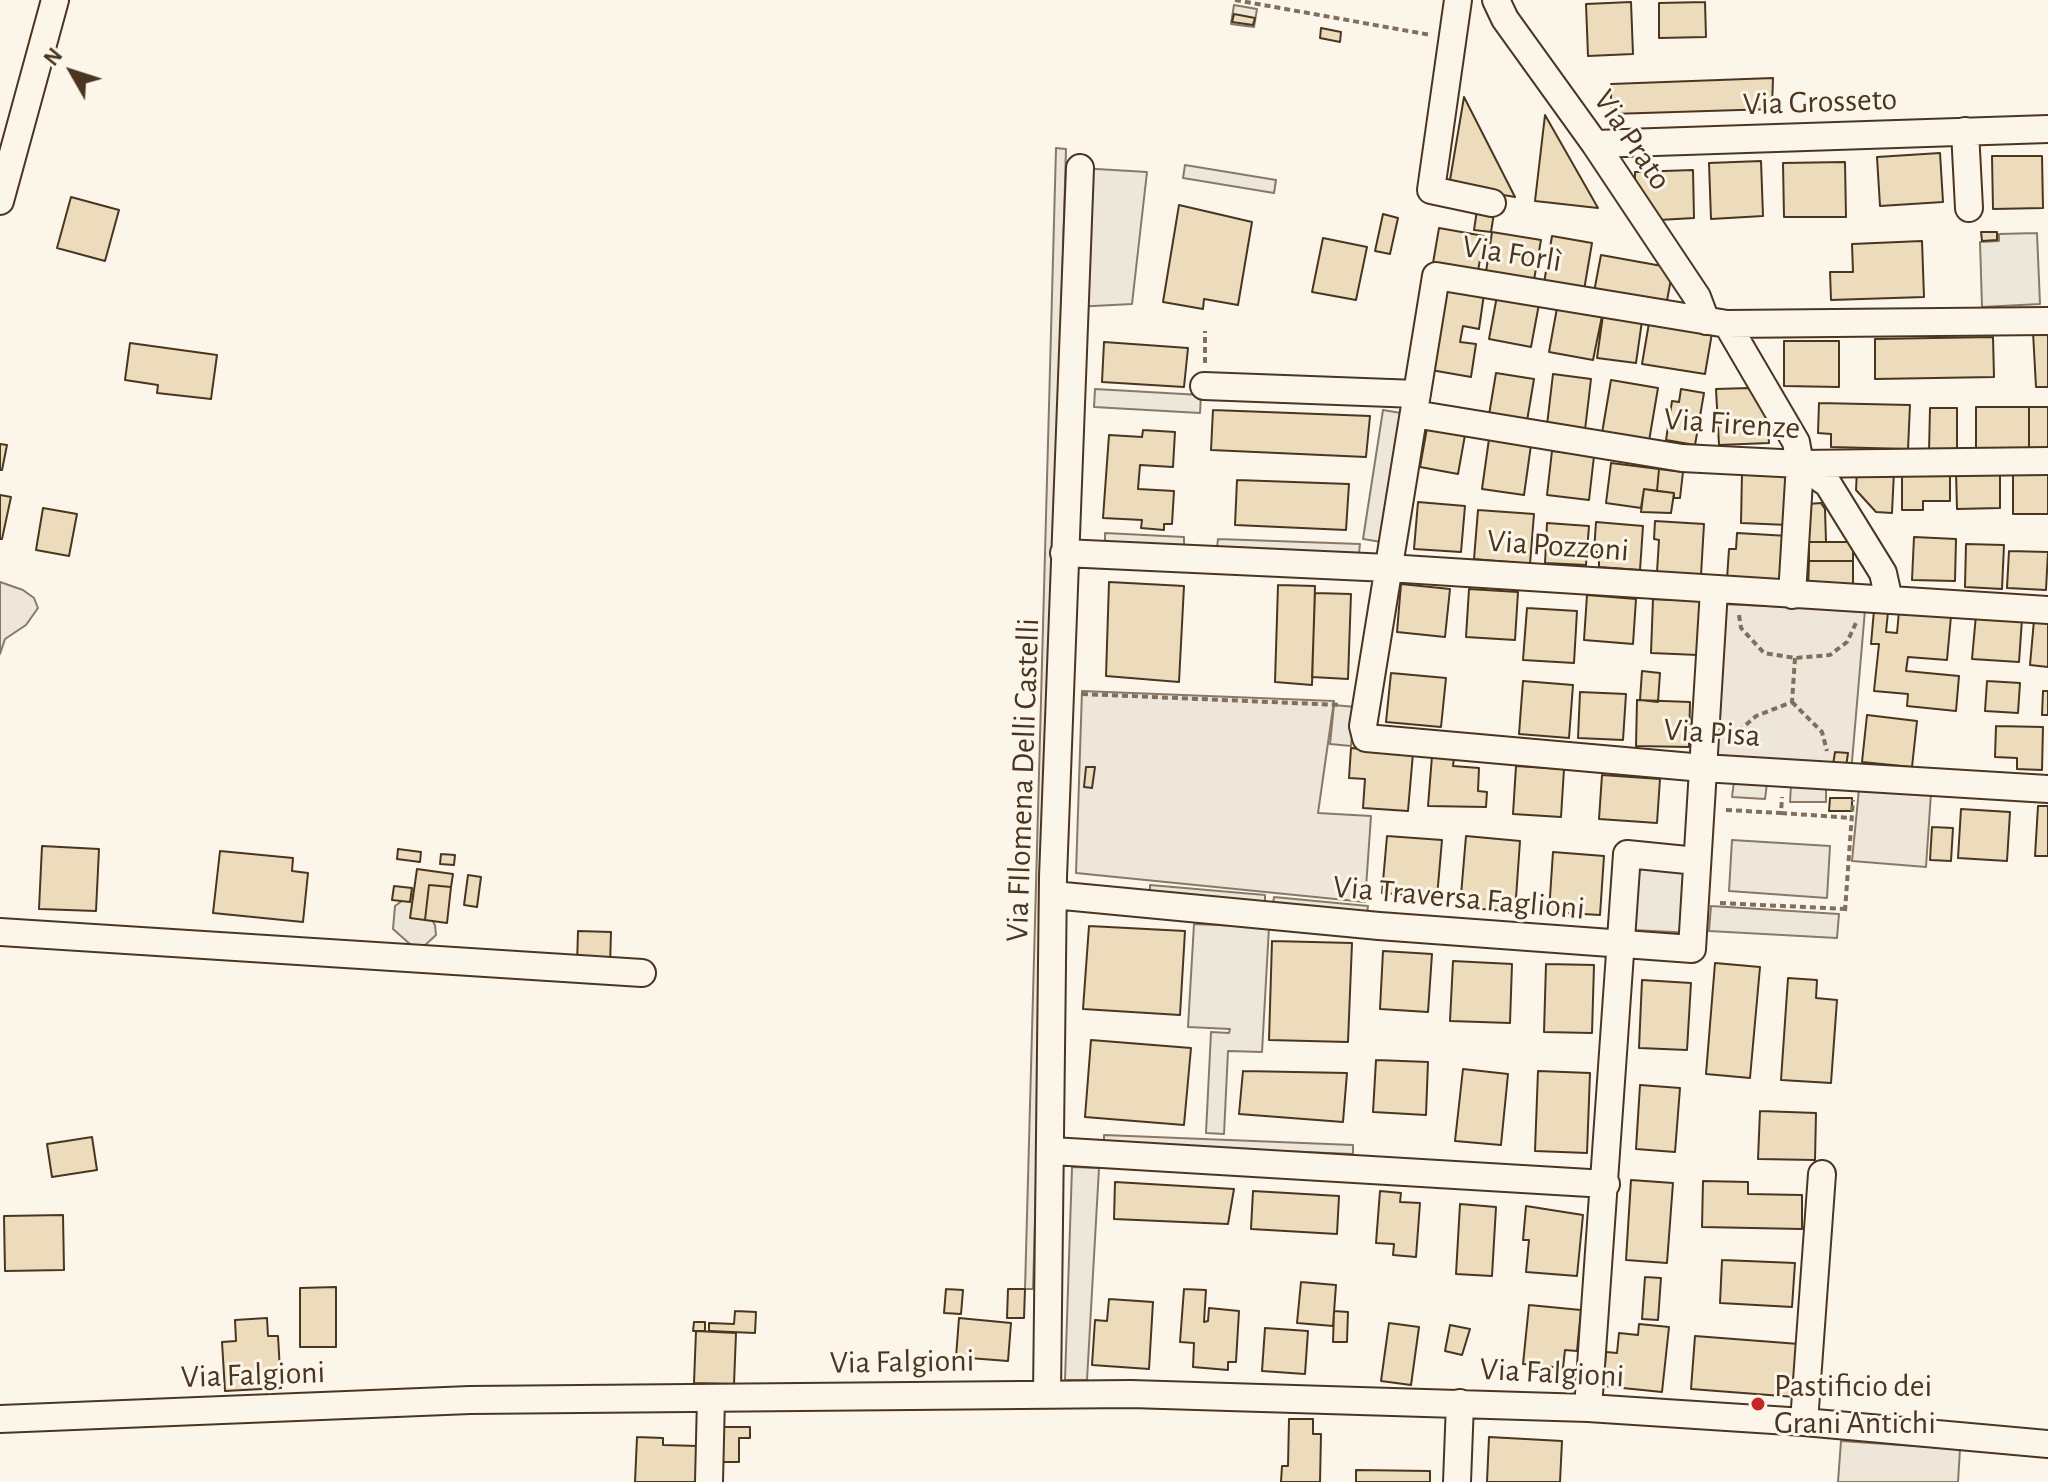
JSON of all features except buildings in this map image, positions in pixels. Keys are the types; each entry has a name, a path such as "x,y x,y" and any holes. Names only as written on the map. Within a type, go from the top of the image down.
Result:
{"street":[{"path":"0,201 55,0"},
{"path":"1458,0 1431,190 1492,203"},
{"name":"Via Prato","path":"1496,0 1505,19 1595,144 1796,442 1800,464 1792,595"},
{"name":"Via Grosseto","path":"1595,144 2048,129"},
{"path":"1965,131 1969,208"},
{"name":"Via FIlomena Delli Castelli","path":"1047,1394 1058,693 1080,168"},
{"name":"Via Forlì","path":"1372,739 1366,738 1363,726 1436,276 1717,323 2048,321"},
{"name":"Via Firenze","path":"1204,386 1416,404 1682,458 1800,464 2048,461"},
{"path":"1800,464 1828,484 1883,573 1889,600"},
{"name":"Via Pozzoni","path":"1064,553 1388,568 1725,596 1792,595 2048,610"},
{"path":"1697,861 1627,854 1622,946 1692,949 1703,768 1725,596"},
{"name":"Via Pisa","path":"1372,739 1703,768 2048,789"},
{"name":"Via Traversa Faglioni","path":"1053,895 1622,946 1588,1408"},
{"path":"0,932 642,973"},
{"path":"1052,1151 1606,1184"},
{"path":"1804,1422 1822,1174"},
{"name":"Via Falgioni","path":"0,1419 470,1400 1047,1394 1588,1408 1804,1422 2048,1444"},
{"path":"709,1482 711,1398"},
{"path":"1457,1482 1460,1403"}],"path":[{"path":"1235,0 1453,38"},
{"path":"1204,386 1205,331"},
{"path":"1725,596 1741,628 1764,653 1795,658 1830,655 1847,642 1856,618"},
{"path":"1795,658 1792,702 1822,732 1828,757"},
{"path":"1058,693 1367,706"},
{"path":"1727,749 1733,735 1756,716 1792,702"},
{"path":"1781,813 1783,783"},
{"path":"1709,903 1846,910 1852,816 1714,810"}],"shaded area":[{"path":"1234,5 1257,9 1254,27 1231,24"},
{"path":"1056,148 1066,149 1033,1289 1025,1289"},
{"path":"1185,165 1276,180 1274,193 1183,178"},
{"path":"1080,168 1147,172 1132,304 1074,307"},
{"path":"2037,233 2040,304 1982,307 1980,242 1999,241 1999,234"},
{"path":"1095,389 1201,395 1200,413 1094,407"},
{"path":"1383,410 1401,413 1381,542 1363,539"},
{"path":"1105,533 1184,537 1184,547 1105,543"},
{"path":"1218,539 1360,544 1359,553 1217,548"},
{"path":"0,582 23,590 34,598 38,608 26,625 5,639 0,654"},
{"path":"1719,604 1865,610 1851,773 1711,765"},
{"path":"1082,691 1334,701 1318,813 1371,816 1365,902 1076,873"},
{"path":"1334,705 1355,707 1351,746 1330,744"},
{"path":"1734,781 1767,783 1765,799 1732,797"},
{"path":"1791,785 1826,786 1826,802 1790,802"},
{"path":"1859,789 1931,793 1926,867 1852,861"},
{"path":"1732,840 1830,846 1827,898 1729,891"},
{"path":"1637,865 1697,868 1693,933 1633,930"},
{"path":"1150,885 1265,895 1265,904 1150,895"},
{"path":"410,895 417,895 435,925 436,935 422,948 411,945 393,929 395,906"},
{"path":"1274,897 1368,906 1367,913 1273,904"},
{"path":"1711,906 1839,914 1837,938 1709,931"},
{"path":"1194,924 1269,927 1262,1052 1228,1051 1224,1134 1206,1133 1211,1032 1229,1033 1230,1029 1188,1027"},
{"path":"1104,1135 1353,1145 1353,1154 1104,1144"},
{"path":"1072,1167 1099,1168 1087,1380 1065,1380"},
{"path":"1841,1441 1960,1449 1958,1482 1838,1482"}],"place":[{"name":"Pastificio dei Grani Antichi","path":"1758,1404"}]}
